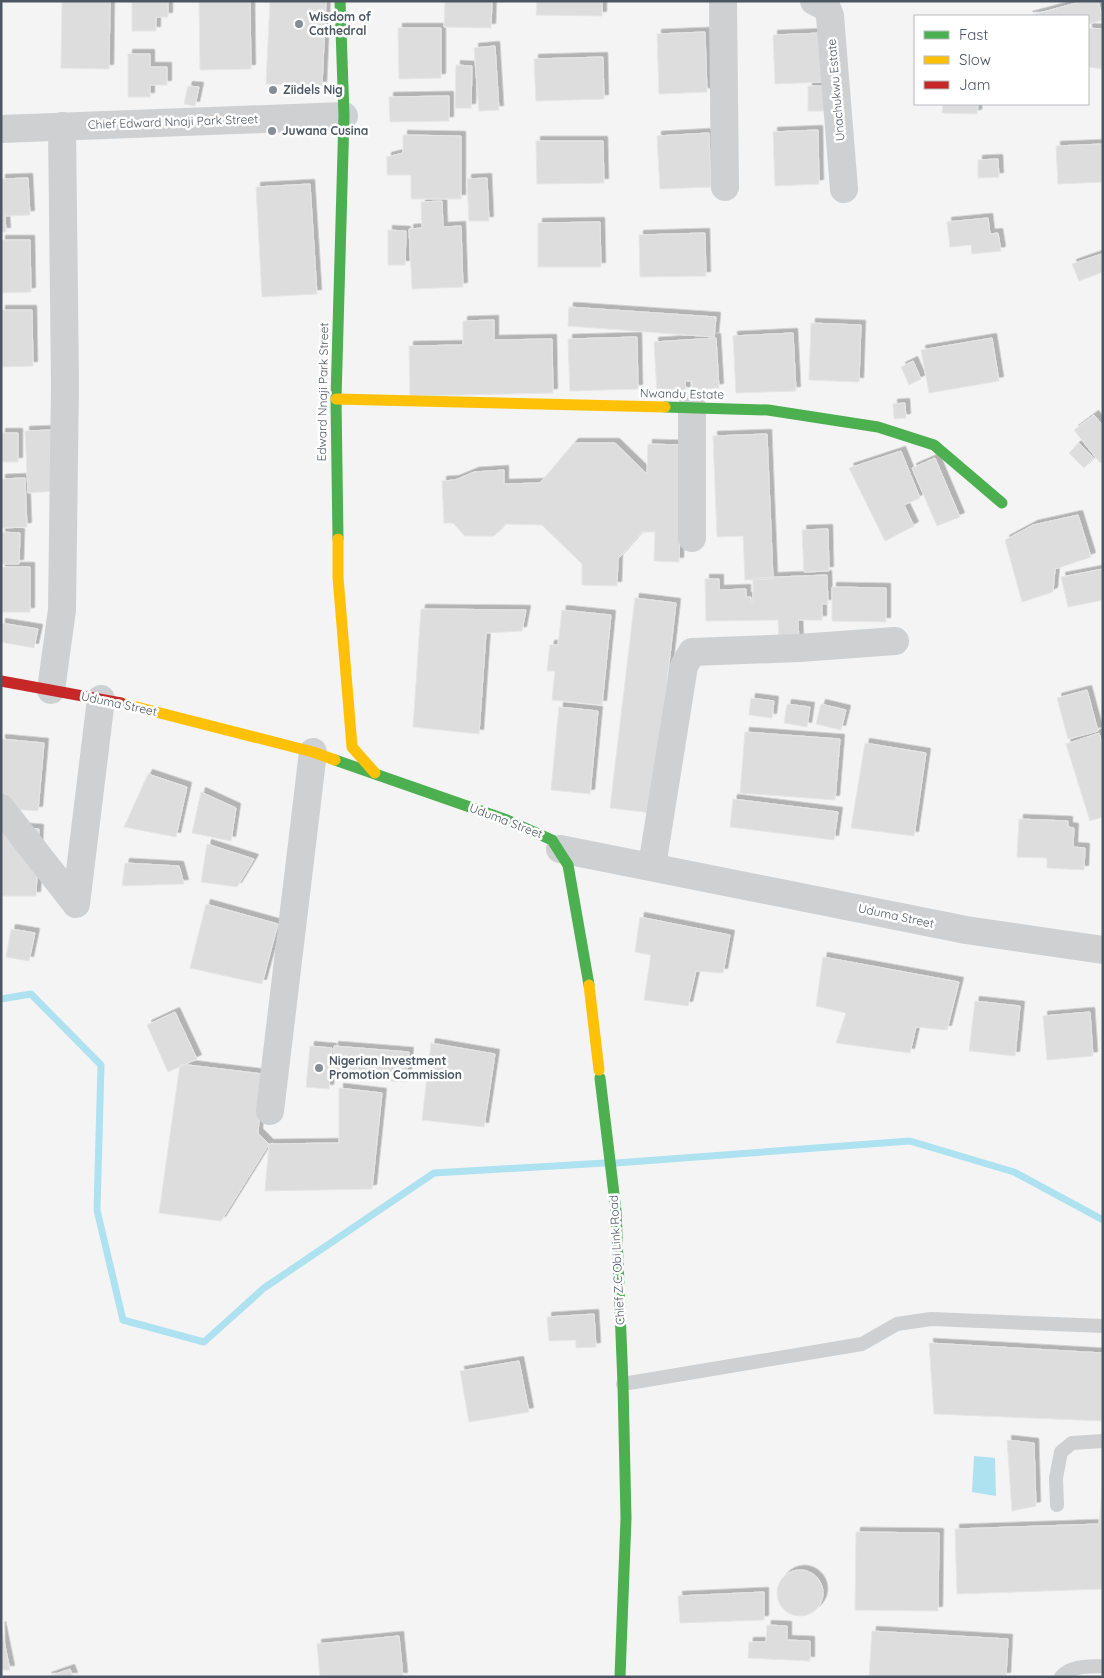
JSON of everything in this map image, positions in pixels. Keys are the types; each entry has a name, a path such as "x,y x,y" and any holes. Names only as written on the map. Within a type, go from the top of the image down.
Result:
{"street":[{"name":"Edward Nnaji Park Street","path":"340,1 344,116 336,399 338,577 352,747 376,774"},
{"path":"723,1 725,188"},
{"name":"Unachukwu Estate","path":"814,1 828,8 830,16 844,189"},
{"name":"Chief Edward Nnaji Park Street","path":"1,129 344,116"},
{"path":"51,690 62,600 65,384 62,126"},
{"name":"Nwandu Estate","path":"336,399 768,410 878,427 924,440 1002,503"},
{"path":"692,407 692,538"},
{"path":"652,866 684,666 692,652 799,648 895,641"},
{"name":"Uduma Street","path":"1,681 101,700 314,752 508,820 542,834 552,840 560,849 966,930 1103,950"},
{"path":"1,808 76,904 101,700"},
{"path":"270,1111 314,752"},
{"name":"Chief Z.C Obi Link Road","path":"560,849 568,864 588,976 616,1211 626,1518 620,1677"}],"lane":[{"path":"623,1384 862,1344 898,1324 931,1319 1103,1326"},
{"path":"1056,1505 1056,1478 1061,1452 1072,1443 1103,1441"},
{"path":"1061,1677 1079,1667 1103,1666"}],"water":[{"path":"974,1456 995,1458 996,1496 972,1492"}],"building":[{"path":"62,1 110,1 109,69 61,68"},
{"path":"132,1 168,1 168,17 156,17 156,31 132,31"},
{"path":"199,1 250,1 251,69 200,70"},
{"path":"270,1 326,1 322,86 266,84"},
{"path":"445,1 492,1 491,28 444,27"},
{"path":"537,1 602,1 602,16 536,15"},
{"path":"1084,1 1098,1 1103,20 1089,24 1089,15 1032,15"},
{"path":"398,28 441,28 441,78 399,79"},
{"path":"1089,28 1103,29 1103,69 1089,67"},
{"path":"705,32 707,92 659,94 657,34"},
{"path":"822,33 823,82 775,84 773,35"},
{"path":"495,46 499,110 479,111 474,48"},
{"path":"128,54 150,54 150,67 167,67 167,85 150,85 150,97 128,97"},
{"path":"603,57 604,99 536,101 534,59"},
{"path":"456,65 472,66 471,108 455,108"},
{"path":"188,86 199,87 195,106 184,104"},
{"path":"808,86 831,86 832,111 808,111"},
{"path":"449,96 449,121 390,122 389,97"},
{"path":"943,105 978,105 977,114 942,113"},
{"path":"818,130 819,184 775,186 773,132"},
{"path":"709,133 711,187 660,189 657,136"},
{"path":"403,135 461,136 461,199 411,199 411,175 387,175 387,157 403,153"},
{"path":"536,141 603,141 604,183 537,184"},
{"path":"1103,144 1103,182 1058,184 1056,146"},
{"path":"998,159 999,177 978,178 978,160"},
{"path":"28,178 30,215 5,216 6,232 1,232 1,179"},
{"path":"487,178 489,221 469,221 467,179"},
{"path":"310,184 317,294 262,297 256,187"},
{"path":"442,201 443,227 461,226 463,287 412,289 409,229 422,228 421,202"},
{"path":"988,218 990,234 998,233 1001,251 972,254 971,245 950,247 947,222"},
{"path":"600,222 601,267 538,267 538,223"},
{"path":"388,230 406,231 405,265 388,265"},
{"path":"705,233 706,276 640,277 639,235"},
{"path":"1,240 30,240 31,292 1,293"},
{"path":"1101,254 1103,272 1079,281 1072,264"},
{"path":"569,307 716,317 714,337 568,326"},
{"path":"1,310 32,310 33,366 1,367"},
{"path":"494,320 494,340 552,339 553,393 410,396 409,346 463,345 463,321"},
{"path":"811,323 861,325 859,382 809,380"},
{"path":"793,333 796,391 736,393 733,336"},
{"path":"637,337 638,389 570,391 568,339"},
{"path":"716,338 719,388 692,390 692,381 685,381 686,391 657,392 654,342"},
{"path":"992,338 999,381 929,393 921,350"},
{"path":"913,361 921,379 909,385 901,367"},
{"path":"905,403 906,418 894,419 893,404"},
{"path":"1094,415 1103,426 1103,461 1100,463 1074,430"},
{"path":"53,430 56,491 28,493 25,431"},
{"path":"1,433 18,433 18,462 1,462"},
{"path":"767,434 773,579 745,580 743,536 717,537 713,436"},
{"path":"574,443 615,443 647,474 648,444 683,445 679,562 654,561 655,532 642,532 618,559 617,586 582,585 582,564 542,525 505,524 494,536 465,536 453,523 444,523 442,481 455,480 474,472 504,470 504,484 540,483"},
{"path":"1079,443 1094,458 1084,468 1069,453"},
{"path":"901,451 920,498 904,505 914,526 885,541 849,468"},
{"path":"935,458 960,517 937,526 912,468"},
{"path":"25,478 27,527 1,528 1,479"},
{"path":"1078,515 1091,557 1055,569 1053,592 1022,602 1005,540 1033,525"},
{"path":"828,529 829,571 804,572 802,530"},
{"path":"1,532 20,533 19,564 1,564"},
{"path":"1,567 30,567 30,612 1,612"},
{"path":"1103,569 1103,600 1068,607 1061,577"},
{"path":"827,575 828,604 822,604 822,620 798,620 799,641 779,641 778,620 706,621 705,579 719,579 719,590 746,589 746,597 751,597 751,602 753,602 753,578"},
{"path":"832,587 886,588 886,622 832,621"},
{"path":"635,598 676,603 652,813 610,808"},
{"path":"421,609 526,610 522,631 486,633 479,734 413,727"},
{"path":"562,610 611,615 602,705 552,700 555,671 547,671 550,645 558,645"},
{"path":"1,623 38,629 34,648 1,642"},
{"path":"1087,690 1098,731 1068,739 1057,698"},
{"path":"751,698 774,701 772,718 749,715"},
{"path":"787,704 810,707 807,727 784,723"},
{"path":"821,704 846,710 841,730 816,724"},
{"path":"559,707 598,711 590,794 551,790"},
{"path":"745,732 840,739 835,800 740,793"},
{"path":"1099,733 1103,746 1103,817 1090,821 1066,744"},
{"path":"1,739 44,743 38,811 1,808"},
{"path":"865,743 926,753 914,836 851,828"},
{"path":"148,774 187,787 176,837 124,827"},
{"path":"201,792 236,808 231,841 192,833"},
{"path":"733,799 838,812 834,840 730,827"},
{"path":"1019,819 1068,821 1068,827 1074,828 1073,847 1085,848 1084,870 1047,868 1047,858 1017,857"},
{"path":"1,826 39,829 36,896 1,896"},
{"path":"207,844 254,859 237,887 201,882"},
{"path":"125,863 179,866 184,884 122,886"},
{"path":"206,904 278,924 262,984 190,968"},
{"path":"640,917 730,935 723,973 696,971 688,1006 644,1000 651,955 635,952"},
{"path":"11,929 35,933 29,961 6,957"},
{"path":"823,957 959,982 947,1030 916,1027 910,1053 836,1043 846,1013 816,1006"},
{"path":"975,1001 1020,1006 1015,1056 969,1051"},
{"path":"175,1012 197,1059 168,1072 147,1025"},
{"path":"1090,1012 1093,1056 1047,1060 1043,1016"},
{"path":"431,1043 495,1054 484,1127 422,1120"},
{"name":"Nigerian Investment Promotion Commission","path":"310,1046 332,1048 329,1089 306,1087"},
{"path":"334,1046 409,1052 406,1082 332,1077"},
{"path":"180,1064 263,1074 258,1133 269,1144 221,1221 159,1213"},
{"path":"339,1088 382,1093 372,1189 265,1191 269,1144 339,1143"},
{"path":"594,1314 596,1347 576,1348 576,1340 549,1341 547,1317"},
{"path":"929,1343 1103,1353 1103,1421 934,1414"},
{"path":"519,1361 529,1412 469,1422 460,1371"},
{"path":"1007,1440 1034,1443 1036,1506 1012,1511"},
{"path":"1103,1478 1103,1589 957,1594 955,1529 1099,1524"},
{"path":"856,1532 939,1533 938,1611 855,1610"},
{"path":"800,1570 813,1574 819,1580 823,1593 819,1606 813,1612 800,1616 787,1612 781,1606 777,1593 781,1580 787,1574"},
{"path":"764,1592 764,1620 680,1623 678,1596"},
{"path":"767,1625 787,1626 787,1640 810,1641 810,1661 748,1658 749,1642 766,1642"},
{"path":"1,1626 10,1670 1,1670"},
{"path":"872,1631 1008,1639 1006,1677 869,1677"},
{"path":"399,1636 403,1677 320,1677 317,1644"},
{"path":"70,1669 73,1677 47,1677"}],"waterway":[{"path":"1,999 31,994 101,1065 97,1210 123,1320 204,1342 264,1288 434,1173 605,1163"},
{"path":"616,1163 910,1141 1014,1172 1103,1220"}],"traffic: fast":[{"path":"338,539 336,399 344,116 340,1"},
{"path":"665,407 768,410 878,427 934,445 1002,503"},
{"path":"335,760 507,820 552,840 568,865 589,985"},
{"path":"600,1078 616,1211 623,1384 626,1518 620,1677"}],"traffic: slow":[{"path":"336,399 665,407"},
{"path":"338,539 338,577 352,747 375,773"},
{"path":"121,703 313,752 335,760"},
{"path":"589,985 599,1070"}],"traffic: jam":[{"path":"1,681 121,703"}],"place":[{"name":"Wisdom of Cathedral","path":"299,24"},
{"name":"Ziidels Nig","path":"273,90"},
{"name":"Juwana Cusina","path":"272,131"},
{"name":"Nigerian Investment Promotion Commission","path":"319,1068"}]}
